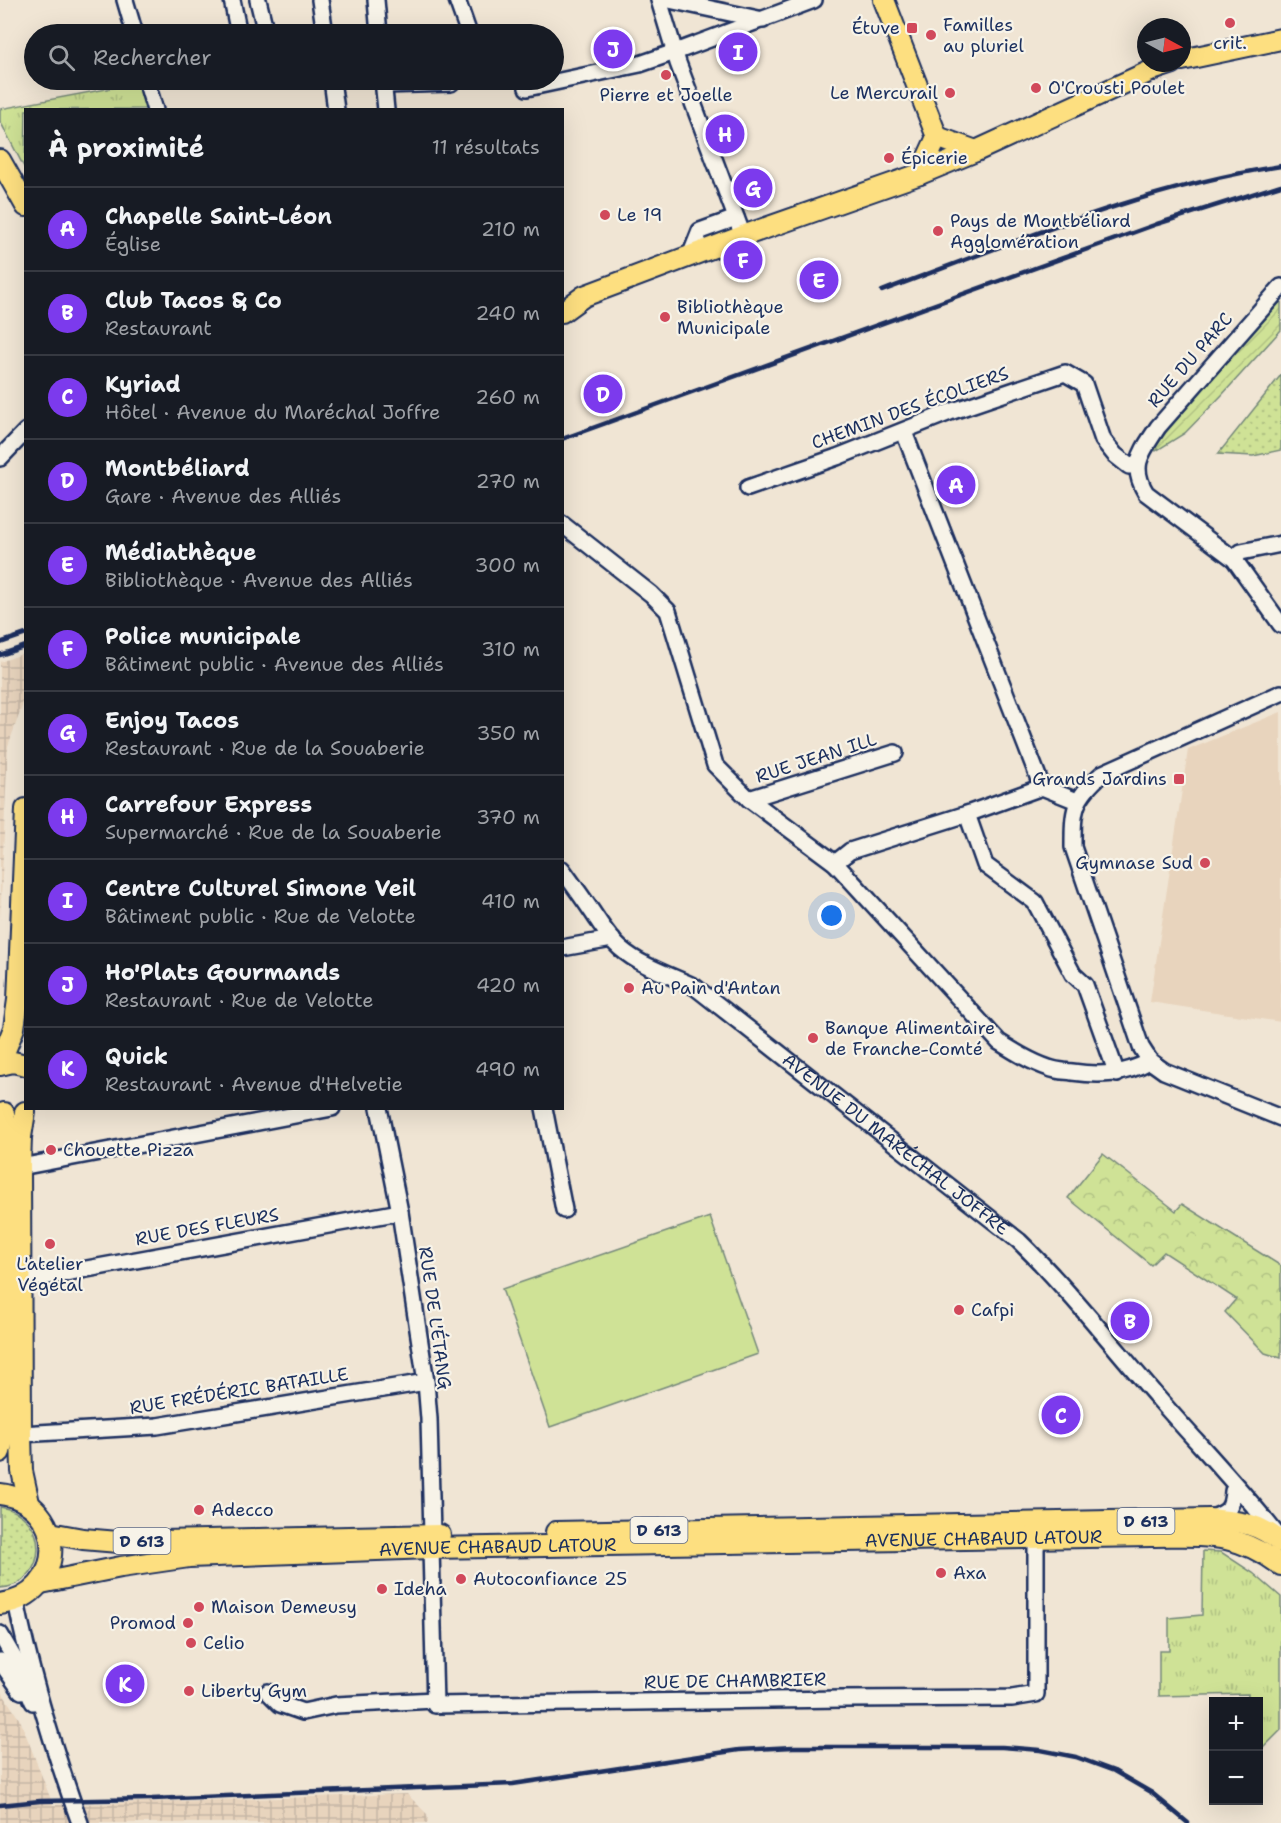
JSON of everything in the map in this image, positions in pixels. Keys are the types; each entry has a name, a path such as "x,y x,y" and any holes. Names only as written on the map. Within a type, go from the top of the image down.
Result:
{"main road":[{"path":"884,0 937,137 920,174"},
{"path":"1191,58 1281,39"},
{"path":"564,311 584,296 690,256 740,227 920,174 976,151 1148,72"},
{"path":"937,137 976,151"},
{"path":"0,160 24,202"},
{"path":"24,857 18,1000 14,1028 0,1064 13,1062 24,1065"},
{"path":"27,1110 21,1137 20,1165 21,1434 22,1471 28,1503"},
{"path":"0,1452 6,1427 3,1385 5,1125 2,1112 18,1114 27,1110"},
{"path":"0,1494 12,1495 28,1503 43,1518 50,1533 52,1550 49,1568 41,1583 30,1593 8,1603"},
{"name":"AVENUE CHABAUD LATOUR","path":"41,1583 189,1557 432,1538 1131,1537 1209,1528 1250,1516 1276,1548"},
{"name":"AVENUE CHABAUD LATOUR","path":"50,1533 118,1542 1209,1528"},
{"name":"D 613","path":"1209,1528 1255,1548 1276,1548"}],"street":[{"path":"124,0 132,24"},
{"path":"232,0 237,24"},
{"path":"258,0 264,24"},
{"path":"320,0 324,24"},
{"path":"376,0 378,24"},
{"path":"457,0 465,24"},
{"path":"658,0 740,227"},
{"path":"669,0 763,20"},
{"path":"564,80 640,64 763,20 793,4 814,0"},
{"path":"149,90 154,108"},
{"path":"333,90 336,108"},
{"path":"385,90 386,108"},
{"name":"RUE DU PARC","path":"1137,465 1158,427 1281,286"},
{"name":"CHEMIN DES ÉCOLIERS","path":"748,488 904,432 950,412 1065,373 1084,384 1103,440 1115,455 1129,466 1137,465"},
{"path":"904,432 1042,787"},
{"path":"0,458 24,433"},
{"path":"1137,465 1139,482 1146,493 1234,559 1281,625"},
{"path":"564,526 651,594 668,611 715,765 749,800 836,863 999,1042 1022,1057 1050,1069 1092,1075 1117,1074 1138,1068 1150,1061"},
{"path":"1234,559 1241,552 1281,544"},
{"path":"1281,693 1103,773 1087,787 1077,801 1073,822 1073,847 1141,1047 1150,1061 1164,1071 1281,1118"},
{"name":"RUE JEAN ILL","path":"749,800 896,753"},
{"path":"836,863 850,851 967,814 1042,787 1077,801"},
{"path":"967,814 985,866 1035,902 1073,974 1085,985 1117,1074"},
{"name":"AVENUE DU MARÉCHAL JOFFRE","path":"564,872 620,948 658,972 694,987 1019,1240 1050,1272 1204,1451 1250,1516"},
{"path":"564,948 612,939"},
{"path":"20,1165 31,1165 321,1110"},
{"name":"RUE DE L'ÉTANG","path":"381,1110 400,1212 426,1382 429,1419 435,1703"},
{"path":"544,1110 564,1210"},
{"name":"RUE DES FLEURS","path":"21,1281 400,1212"},
{"name":"RUE FRÉDÉRIC BATAILLE","path":"21,1434 157,1426 426,1382"},
{"name":"AVENUE DU MARÉCHAL JOFFRE","path":"1204,1451 1250,1516"},
{"path":"1209,1528 1226,1513 1232,1502 1233,1491"},
{"path":"1131,1537 1153,1528 1184,1526 1209,1527 1236,1532 1250,1516"},
{"name":"RUE DE CHAMBRIER","path":"268,1692 280,1704 303,1712 336,1705 1012,1698 1036,1694 1036,1549 1038,1538"},
{"path":"8,1603 23,1637 47,1725 80,1823"},
{"path":"0,1634 18,1665 61,1768"},
{"path":"0,1661 37,1712"},
{"path":"72,1801 74,1823"}],"shaded area":[{"path":"24,653 24,701 8,746 0,920 0,662"},
{"path":"1281,712 1281,1022 1150,1002 1188,750"},
{"path":"0,1689 21,1722 53,1805 407,1794 427,1814 428,1823 0,1823"}],"green space":[{"path":"101,90 140,90 146,108 24,108 24,167 0,121 0,109"},
{"path":"1281,299 1281,330 1185,433 1156,451 1154,446"},
{"path":"1281,375 1281,450 1253,456 1218,454"},
{"path":"1103,1154 1176,1211 1182,1204 1281,1266 1281,1358 1265,1353 1225,1312 1236,1299 1164,1252 1151,1265 1068,1198"},
{"path":"710,1217 758,1354 550,1427 502,1289"},
{"path":"0,1507 17,1513 29,1523 36,1535 38,1549 35,1563 28,1575 16,1584 0,1588"},
{"path":"1203,1551 1221,1552 1253,1573 1281,1597 1281,1730 1263,1748 1263,1697 1248,1697 1248,1694 1159,1696 1159,1651 1169,1651 1169,1618 1202,1615"}],"railway":[{"path":"882,291 1029,236 1129,202 1230,175 1281,166"},
{"path":"564,438 1157,224 1281,185"},
{"path":"0,643 24,635"},
{"path":"0,655 24,647"},
{"path":"0,1805 40,1801 152,1799 513,1784 739,1750 793,1747 1002,1747 1040,1750 1076,1757 1114,1771 1152,1793 1188,1823"}],"place":[{"name":"crit.","path":"1230,23"},
{"name":"Étuve","path":"912,28"},
{"name":"Familles au pluriel","path":"931,35"},
{"name":"Ho'Plats Gourmands","path":"613,49"},
{"name":"Centre Culturel Simone Veil","path":"738,52"},
{"name":"Pierre et Joelle","path":"666,75"},
{"name":"O'Crousti Poulet","path":"1036,88"},
{"name":"Le Mercurail","path":"950,93"},
{"name":"Carrefour Express","path":"725,134"},
{"name":"Épicerie","path":"889,158"},
{"name":"Enjoy Tacos","path":"753,188"},
{"name":"Le 19","path":"605,215"},
{"name":"Pays de Montbéliard Agglomération","path":"938,231"},
{"name":"Police municipale","path":"743,260"},
{"name":"Médiathèque","path":"819,280"},
{"name":"Bibliothèque Municipale","path":"665,317"},
{"name":"Montbéliard","path":"603,394"},
{"name":"Chapelle Saint-Léon","path":"956,485"},
{"name":"Grands Jardins","path":"1179,779"},
{"name":"Gymnase Sud","path":"1205,863"},
{"name":"Au Pain d'Antan","path":"629,988"},
{"name":"Banque Alimentaire de Franche-Comté","path":"813,1038"},
{"name":"Chouette Pizza","path":"51,1150"},
{"name":"L'atelier Végétal","path":"50,1244"},
{"name":"Cafpi","path":"959,1310"},
{"name":"Club Tacos & Co","path":"1130,1321"},
{"name":"Kyriad","path":"1061,1415"},
{"name":"Adecco","path":"199,1510"},
{"name":"Axa","path":"941,1573"},
{"name":"Autoconfiance 25","path":"461,1579"},
{"name":"Ideha","path":"382,1589"},
{"name":"Maison Demeusy","path":"199,1607"},
{"name":"Promod","path":"188,1623"},
{"name":"Celio","path":"191,1643"},
{"name":"Quick","path":"125,1684"},
{"name":"Liberty Gym","path":"189,1691"}]}
